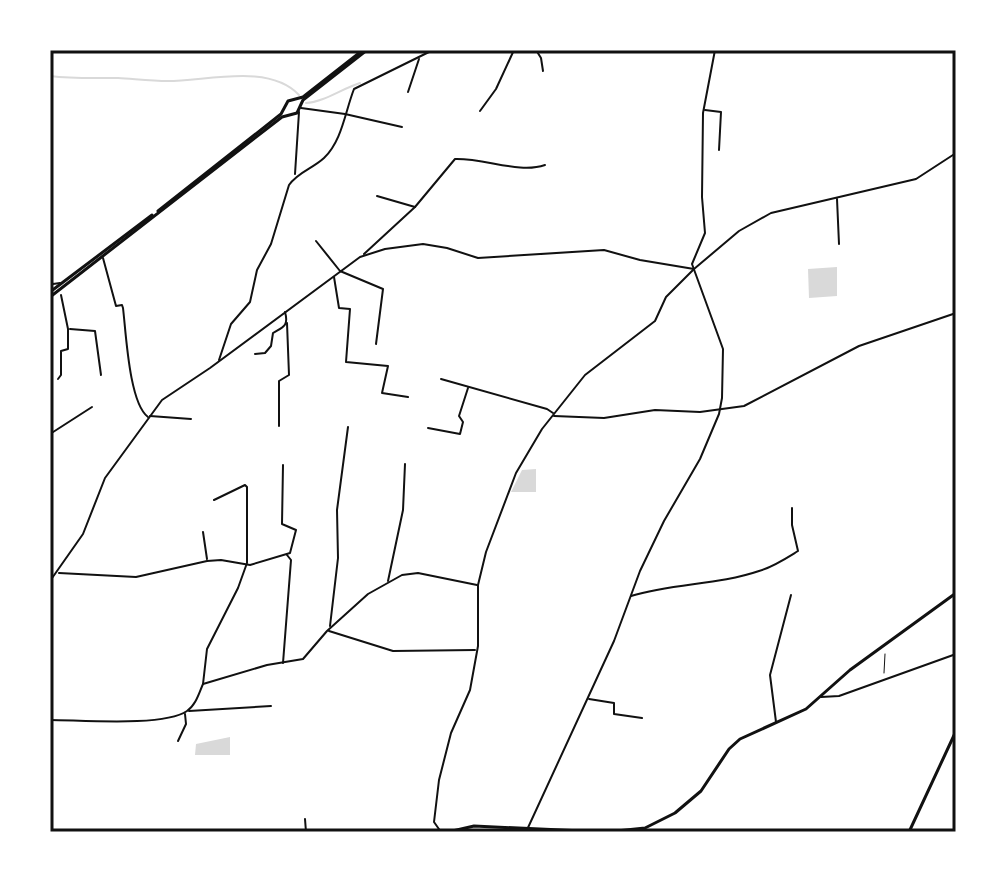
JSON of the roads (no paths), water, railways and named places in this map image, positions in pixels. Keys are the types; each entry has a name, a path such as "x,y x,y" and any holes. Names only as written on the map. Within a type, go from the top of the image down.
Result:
{"main road":[{"path":"51,293 270,123 288,101 295,101 365,50"},
{"path":"63,284 299,108 365,50"},
{"path":"295,101 299,108"},
{"path":"285,108 289,114"},
{"path":"448,832 474,826 605,832 645,828 675,813 701,791 729,749 752,731 806,709 885,643 956,593"},
{"path":"909,832 956,731"}],"street":[{"path":"295,176 323,159 331,150 358,85 433,50"},
{"path":"480,111 496,89 514,50"},
{"path":"536,50 543,71"},
{"path":"528,830 588,699 655,537 700,459 720,409 723,349 692,264 705,233 702,197 704,109 715,50"},
{"path":"408,92 420,57"},
{"path":"219,361 231,324 250,302 257,270 271,244 286,193 295,176 299,108 345,114 402,127"},
{"path":"704,109 721,112 719,150"},
{"path":"441,832 434,822 441,770 455,721 468,700 479,633 478,585 486,552 507,494 532,445 554,415 585,375 655,321 666,297 694,269 752,222 771,213 916,179 956,153"},
{"path":"50,580 83,534 105,478 162,400 360,257 415,207 455,159 486,160 532,170 545,165"},
{"path":"377,196 415,207"},
{"path":"837,198 839,244"},
{"path":"316,241 340,271 383,289 376,344"},
{"path":"360,257 385,249 423,244 478,258 604,250 694,269"},
{"path":"102,257 116,306 122,305 123,308 127,351 138,404 148,416 191,419"},
{"path":"334,275 339,308 350,309 346,362 388,366 382,393 408,397"},
{"path":"58,379 61,375 61,351 68,349 68,329 61,295 63,284 52,282 51,293 61,295"},
{"path":"279,426 279,381 289,375 290,367 285,311"},
{"path":"441,379 547,409 554,415 604,418 655,410 700,412 744,406 859,346 956,313"},
{"path":"255,354 265,353 271,346 273,333 287,323"},
{"path":"68,329 95,331 101,375"},
{"path":"428,428 460,434 463,422 459,416 468,388"},
{"path":"50,434 92,407"},
{"path":"329,629 338,558 337,510 348,427"},
{"path":"388,582 403,510 405,464"},
{"path":"57,572 136,577 207,561 247,563 286,555 293,547 296,530 282,524 283,465"},
{"path":"178,741 186,724 186,712 203,684 207,649 247,563 247,487 245,485 214,500"},
{"path":"631,596 651,589 740,577 776,565 798,551 792,508"},
{"path":"203,532 207,561"},
{"path":"283,664 291,560 286,555"},
{"path":"50,568 50,580"},
{"path":"203,684 267,665 303,659 329,629 368,594 410,572 478,585"},
{"path":"776,722 770,675 791,595"},
{"path":"329,629 393,651 476,650"},
{"path":"820,696 839,696 956,654"},
{"path":"205,673 212,682"},
{"path":"588,699 614,703 614,714 642,718"},
{"path":"50,720 143,721 186,712 271,706"},
{"path":"305,819 306,832"}],"waterway":[{"path":"50,76 168,81 255,77 286,85 299,95"},
{"path":"306,103 360,83"}]}
